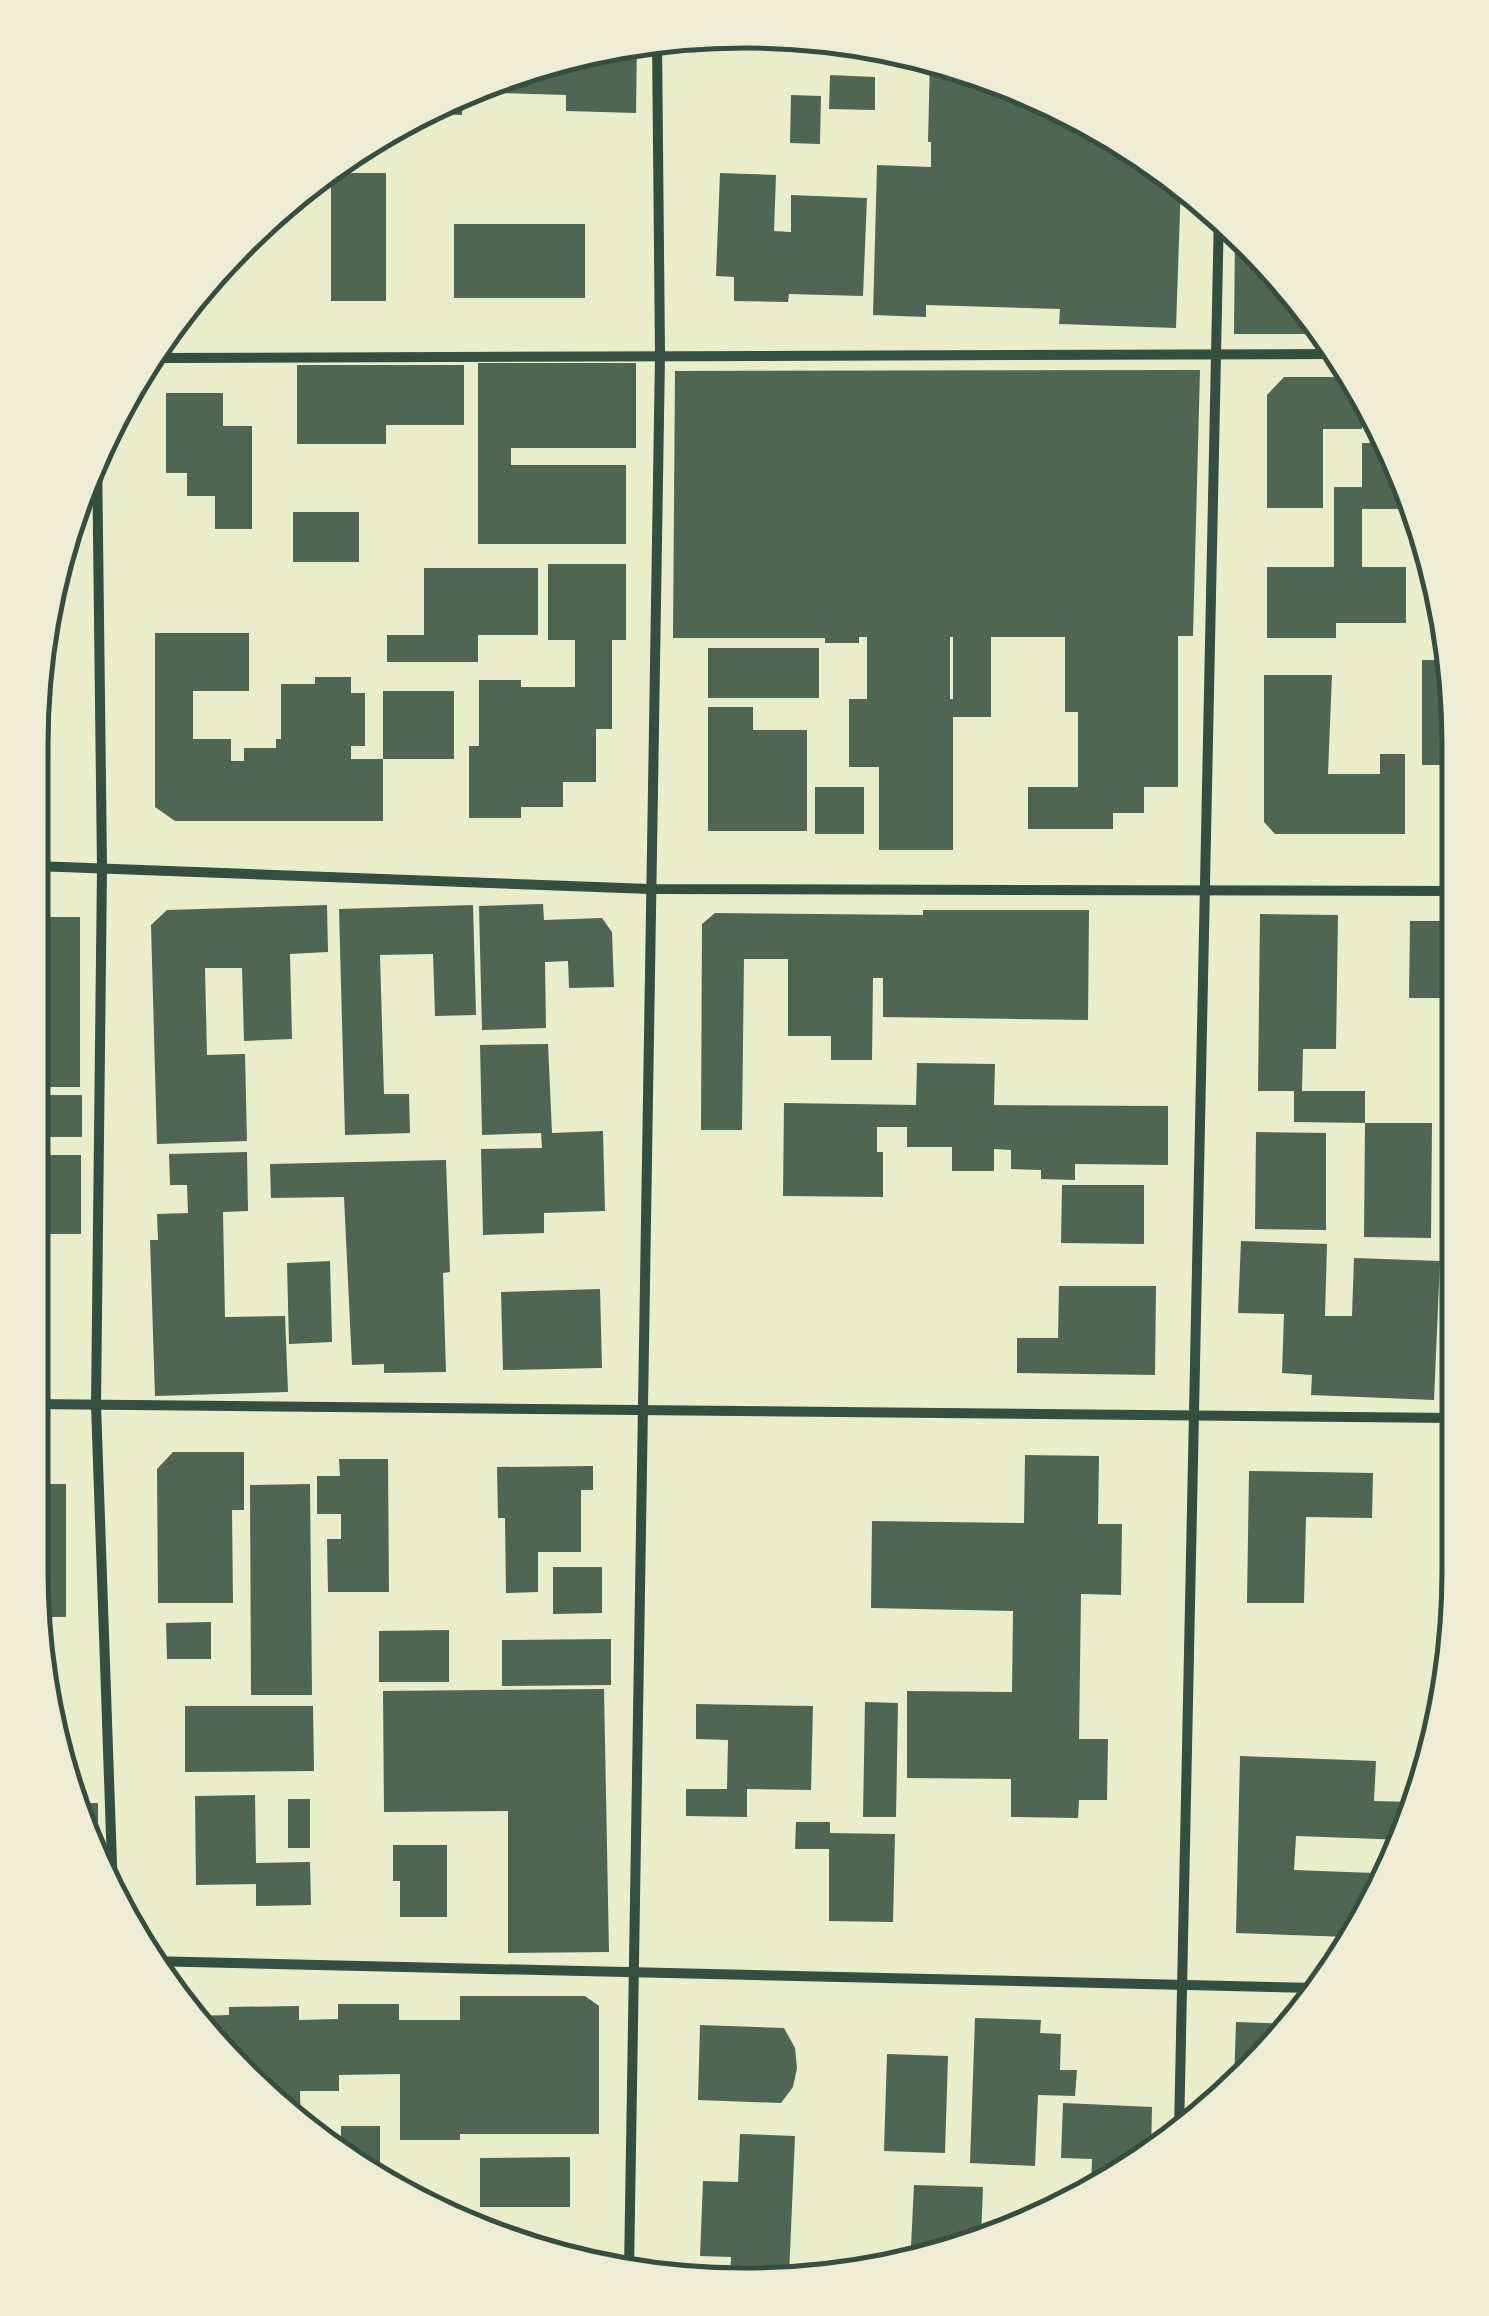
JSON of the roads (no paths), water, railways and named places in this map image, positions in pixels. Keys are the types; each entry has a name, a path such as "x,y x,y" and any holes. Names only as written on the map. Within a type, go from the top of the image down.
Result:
{"street":[{"path":"630,2259 660,356 656,53"},
{"path":"1179,2116 1219,234"},
{"path":"164,358 1322,354"},
{"path":"97,487 102,868 96,1405 113,1866"},
{"path":"48,866 650,889 1442,891"},
{"path":"48,1404 1442,1418"},
{"path":"167,1961 1303,1988"}]}
